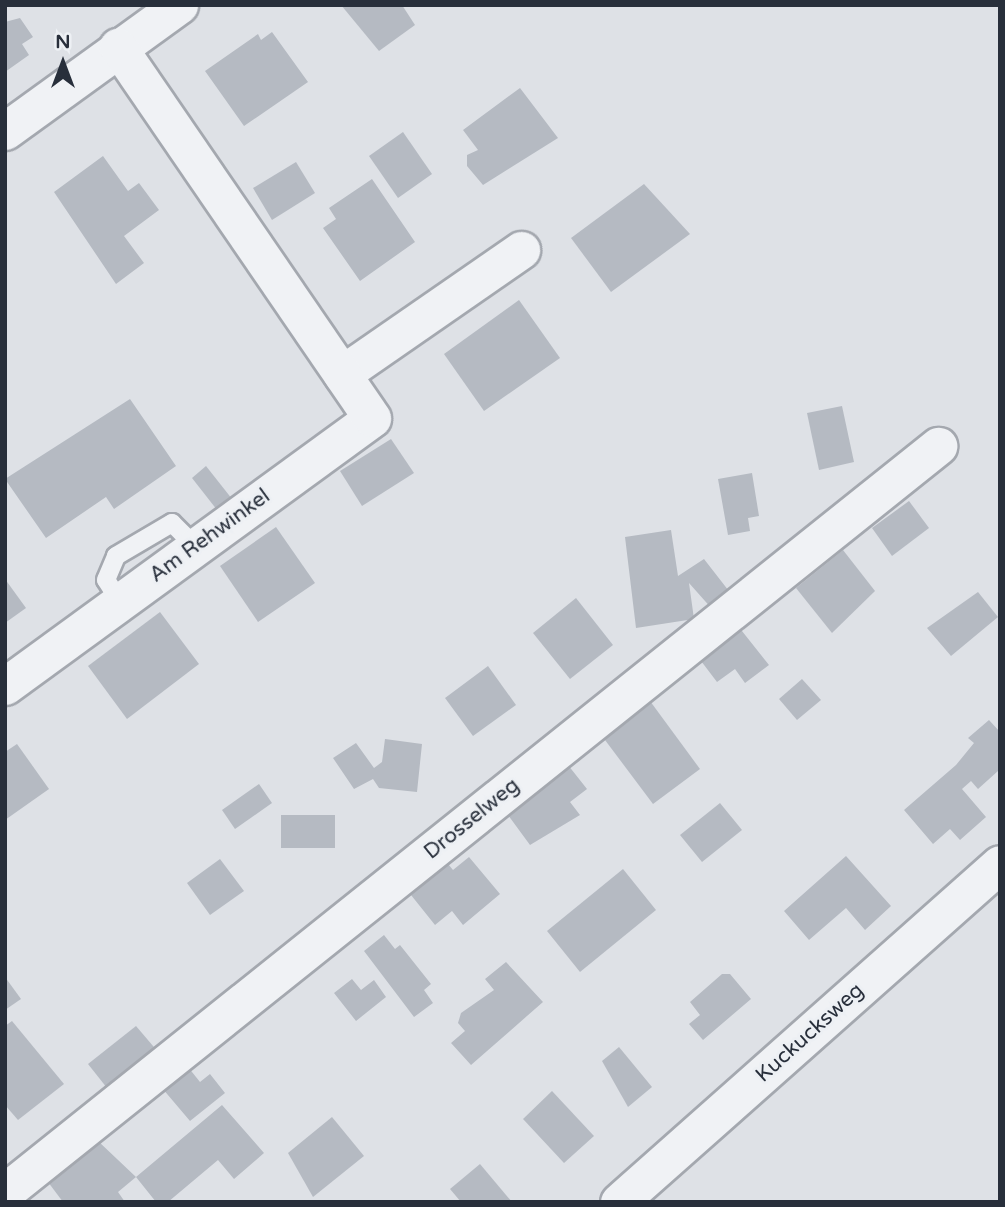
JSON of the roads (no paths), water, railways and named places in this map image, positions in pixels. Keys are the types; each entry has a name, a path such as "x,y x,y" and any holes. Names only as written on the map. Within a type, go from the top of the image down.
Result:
{"street":[{"path":"5,131 179,5"},
{"name":"Am Rehwinkel","path":"5,686 372,418 118,47"},
{"path":"342,373 521,250"},
{"name":"Drosselweg","path":"5,1192 939,446"},
{"name":"Kuckucksweg","path":"619,1202 1000,864"}]}
